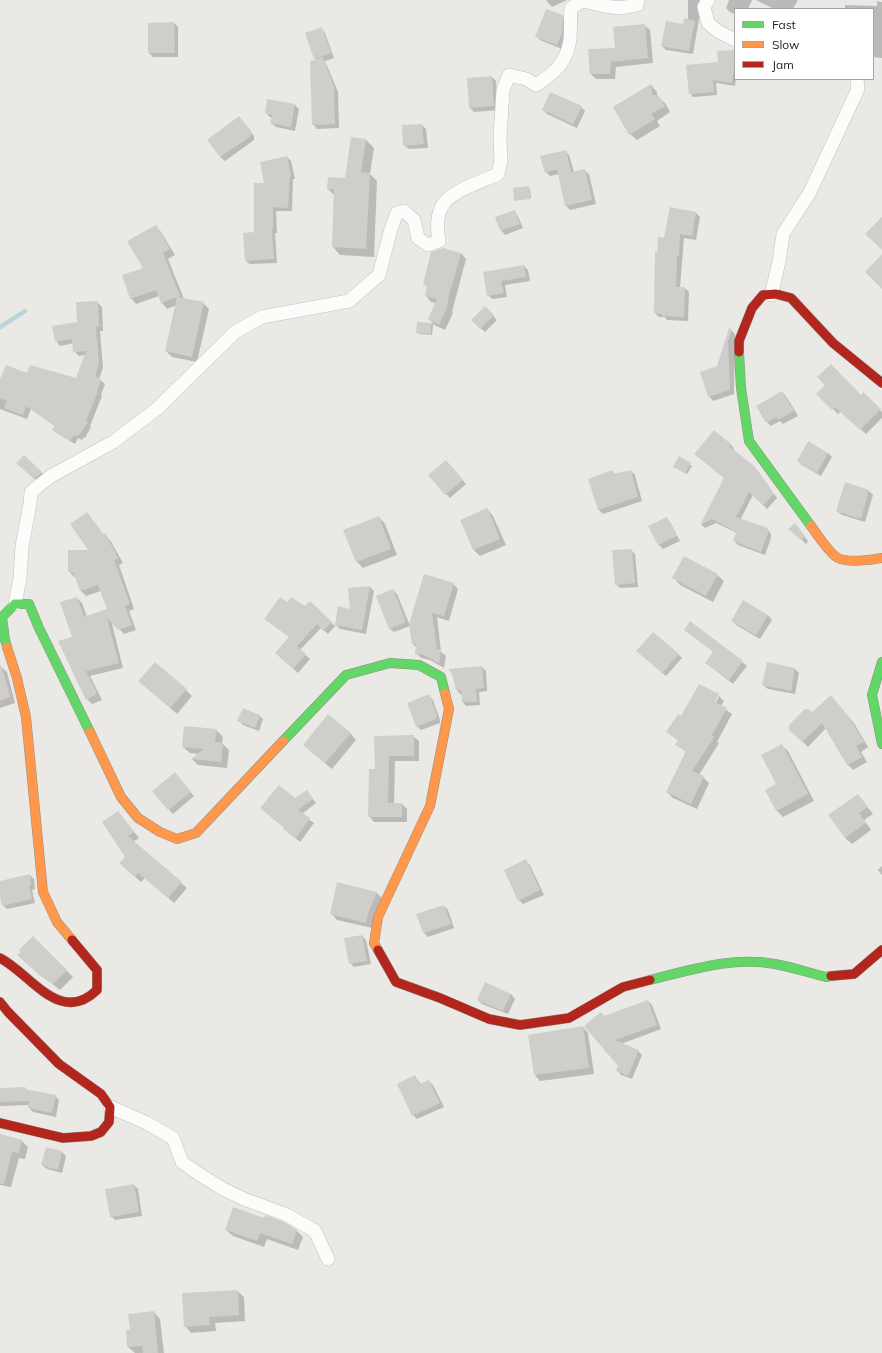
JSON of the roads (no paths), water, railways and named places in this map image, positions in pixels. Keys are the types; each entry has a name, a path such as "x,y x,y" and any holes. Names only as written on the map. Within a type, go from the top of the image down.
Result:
{"street":[{"path":"0,958 8,962 33,984 60,1001 75,1004 90,997 97,990 97,970 57,922 43,892 26,718 17,678 5,640 2,617 15,604 20,578 22,546 31,492 51,476 113,442 158,408 235,332 262,317 349,301 379,275 391,229 397,213 404,211 414,220 418,238 428,246 439,241 437,225 441,206 456,192 498,174 501,161 500,137 503,90 509,75 526,79 536,84 553,73 566,55 570,38 569,20 571,8 583,1 620,8 637,5 638,0"},
{"path":"708,0 704,7 708,23 718,32 734,40"},
{"path":"771,295 784,234 810,192 858,89 857,80"},
{"path":"882,383 833,343 792,298 776,294 763,295 752,308 739,341 741,388 749,441 825,545 838,558 862,561 882,558"},
{"path":"15,604 29,604 39,628 121,797 138,818 160,832 177,839 196,833 346,675 390,663 420,665 441,677 449,709 430,806 378,917 374,943 396,982 440,998 489,1019 520,1025 569,1018 623,987 711,965 739,962 774,964 826,977 854,974 881,953"},
{"path":"882,662 872,695 882,744"},
{"path":"3,1009 59,1064 102,1094 110,1107 147,1123 173,1138 182,1162 223,1189 244,1199 287,1215 315,1231 328,1259"},
{"path":"0,1123 64,1138 91,1136 101,1132 109,1122 110,1107"}],"waterway":[{"path":"0,327 25,311"}]}
